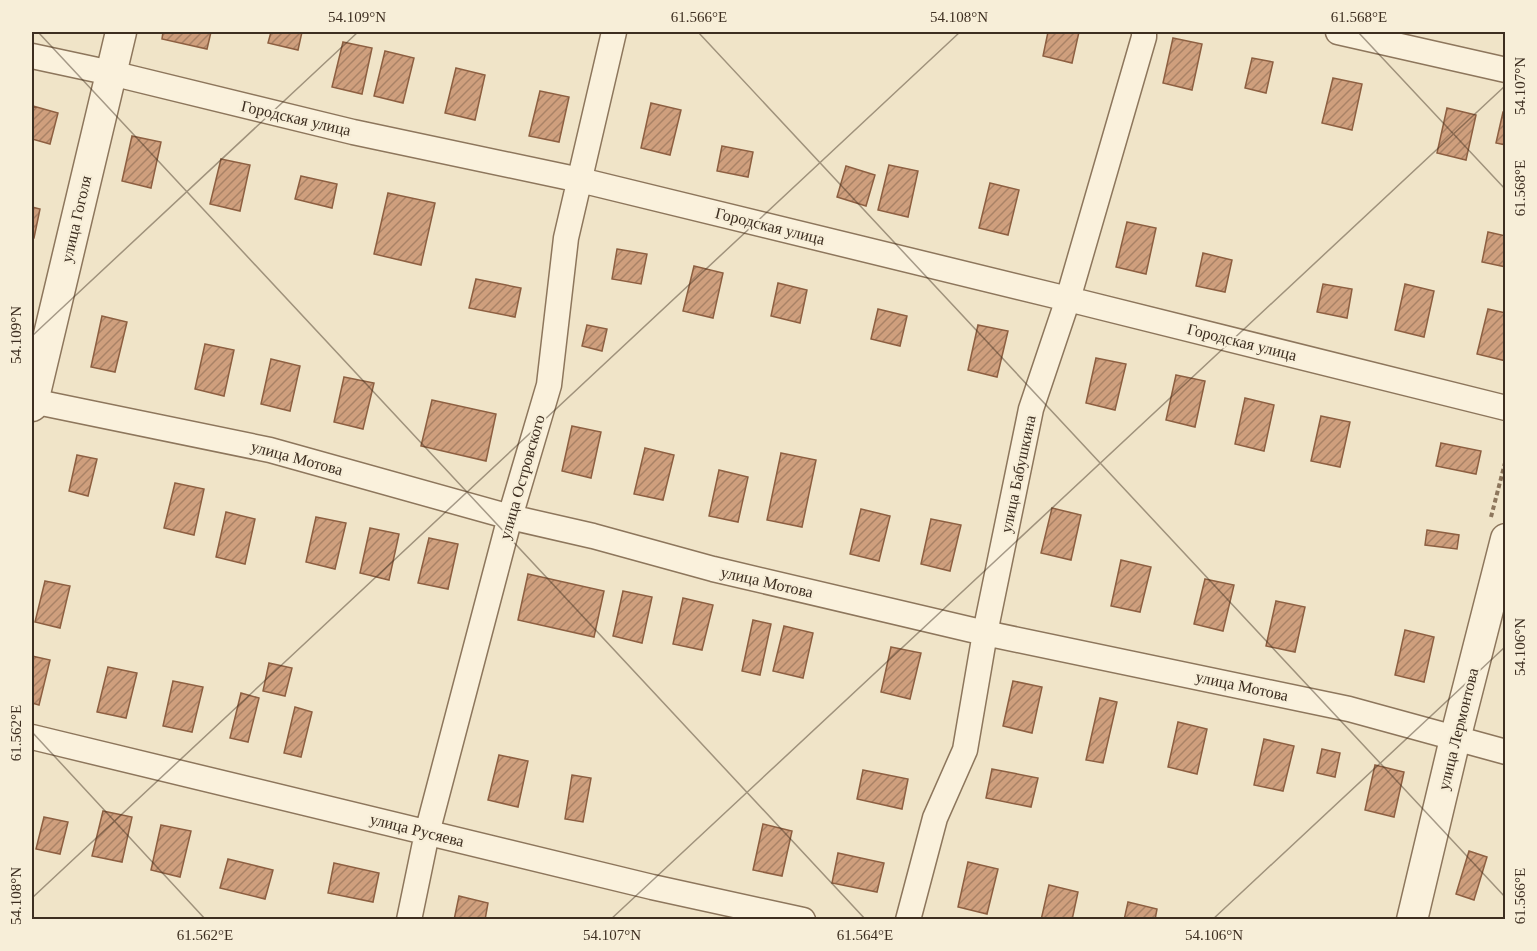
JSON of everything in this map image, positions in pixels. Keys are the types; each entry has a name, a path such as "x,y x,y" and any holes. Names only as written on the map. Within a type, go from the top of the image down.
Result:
{"street":[{"name":"улица Гоголя","path":"32,403 121,32"},
{"name":"улица Островского","path":"409,920 427,833 510,517 549,385 566,238 614,32"},
{"name":"улица Бабушкина","path":"908,920 935,818 965,750 985,633 1031,410 1068,299 1144,32"},
{"path":"1338,32 1506,70"},
{"name":"Городская улица","path":"32,56 353,132 580,180 1506,408"},
{"name":"улица Мотова","path":"32,403 270,450 510,517 593,536 713,570 985,633 1349,709 1506,752"},
{"name":"улица Лермонтова","path":"1412,920 1506,539"},
{"name":"улица Русяева","path":"32,737 652,887 804,920"}],"building":[{"path":"163,32 211,32 207,49 162,39"},
{"path":"271,32 302,32 298,50 268,43"},
{"path":"1048,32 1079,32 1072,63 1043,56"},
{"path":"1173,38 1202,44 1192,90 1163,83"},
{"path":"343,42 372,48 362,94 332,87"},
{"path":"385,51 414,58 403,103 374,96"},
{"path":"1252,58 1273,62 1266,93 1245,88"},
{"path":"456,68 485,75 475,120 445,113"},
{"path":"1333,78 1362,84 1352,130 1322,123"},
{"path":"540,91 569,97 559,142 529,136"},
{"path":"651,103 681,110 670,155 641,148"},
{"path":"33,106 58,113 50,144 32,139"},
{"path":"1447,108 1476,115 1466,160 1437,153"},
{"path":"1503,112 1506,112 1506,145 1496,143"},
{"path":"132,136 161,142 151,188 122,181"},
{"path":"722,146 753,152 748,177 717,171"},
{"path":"221,159 250,165 240,211 210,204"},
{"path":"889,165 918,171 908,217 878,210"},
{"path":"846,166 875,175 866,206 837,197"},
{"path":"301,176 337,184 332,208 295,199"},
{"path":"990,183 1019,190 1008,235 979,228"},
{"path":"388,193 435,203 421,265 374,254"},
{"path":"32,207 40,209 34,238 32,238"},
{"path":"1127,222 1156,228 1146,274 1116,267"},
{"path":"1488,232 1506,236 1506,267 1482,262"},
{"path":"617,249 647,254 641,284 612,279"},
{"path":"1203,253 1232,260 1225,292 1196,286"},
{"path":"694,266 723,273 713,318 683,311"},
{"path":"476,279 521,288 515,317 469,308"},
{"path":"778,283 807,290 800,323 771,316"},
{"path":"1323,284 1352,289 1347,318 1317,312"},
{"path":"1405,284 1434,291 1424,337 1395,330"},
{"path":"878,309 907,316 900,346 871,339"},
{"path":"1488,309 1506,313 1506,361 1477,354"},
{"path":"102,316 127,322 115,372 91,367"},
{"path":"587,325 607,329 602,351 582,346"},
{"path":"978,325 1008,331 997,377 968,370"},
{"path":"205,344 234,350 224,396 195,389"},
{"path":"1096,358 1126,364 1115,410 1086,403"},
{"path":"271,359 300,366 290,411 261,404"},
{"path":"1176,375 1205,381 1195,427 1166,420"},
{"path":"344,377 374,383 363,429 334,422"},
{"path":"1245,398 1274,405 1264,451 1235,444"},
{"path":"432,400 496,414 486,461 421,446"},
{"path":"1321,416 1350,422 1340,467 1311,461"},
{"path":"572,426 601,432 591,478 562,471"},
{"path":"1441,443 1481,451 1476,474 1436,466"},
{"path":"645,448 674,455 663,500 634,494"},
{"path":"781,453 816,460 802,527 767,520"},
{"path":"77,455 97,459 88,496 69,491"},
{"path":"719,470 748,477 738,522 709,516"},
{"path":"175,483 204,489 194,535 164,528"},
{"path":"1052,508 1081,515 1071,560 1041,553"},
{"path":"861,509 890,516 879,561 850,554"},
{"path":"226,512 255,519 245,564 216,557"},
{"path":"316,517 346,523 335,569 306,562"},
{"path":"931,519 961,525 950,571 921,564"},
{"path":"370,528 399,534 389,580 360,573"},
{"path":"1427,530 1459,535 1457,549 1425,545"},
{"path":"429,538 458,544 448,589 418,583"},
{"path":"1121,560 1151,567 1140,612 1111,606"},
{"path":"528,574 604,591 594,637 518,620"},
{"path":"1205,579 1234,585 1223,631 1194,624"},
{"path":"45,581 70,586 60,628 35,622"},
{"path":"623,591 652,597 642,643 613,636"},
{"path":"683,598 713,605 702,650 673,644"},
{"path":"1276,601 1305,607 1295,652 1266,646"},
{"path":"753,620 771,624 760,675 742,671"},
{"path":"784,626 813,633 803,678 773,671"},
{"path":"1405,630 1434,637 1424,682 1395,675"},
{"path":"891,647 921,653 910,699 881,692"},
{"path":"32,656 50,660 39,705 32,703"},
{"path":"269,663 292,668 285,696 263,691"},
{"path":"108,667 137,673 126,718 97,712"},
{"path":"173,681 203,687 192,732 163,726"},
{"path":"1013,681 1042,687 1032,733 1003,726"},
{"path":"241,693 259,698 248,742 230,738"},
{"path":"1100,698 1117,702 1103,763 1086,760"},
{"path":"295,707 312,712 301,757 284,753"},
{"path":"1178,722 1207,729 1197,774 1168,767"},
{"path":"1264,739 1294,746 1283,791 1254,785"},
{"path":"1322,749 1340,753 1335,777 1317,773"},
{"path":"499,755 528,761 518,807 488,800"},
{"path":"1375,765 1404,772 1394,817 1365,810"},
{"path":"992,769 1038,778 1031,807 986,798"},
{"path":"863,770 908,779 902,809 857,799"},
{"path":"572,775 591,778 583,822 565,819"},
{"path":"103,811 132,817 122,862 92,856"},
{"path":"44,817 68,822 60,854 36,849"},
{"path":"763,824 792,831 782,876 753,870"},
{"path":"161,825 191,831 180,877 151,870"},
{"path":"1469,851 1487,857 1474,900 1456,894"},
{"path":"838,853 884,863 877,892 832,883"},
{"path":"228,859 273,870 265,899 220,888"},
{"path":"968,862 998,869 987,914 958,907"},
{"path":"334,863 379,873 373,902 328,893"},
{"path":"1049,885 1078,892 1072,920 1041,920"},
{"path":"459,896 488,903 485,920 454,920"},
{"path":"1128,902 1157,909 1155,920 1124,920"}]}
